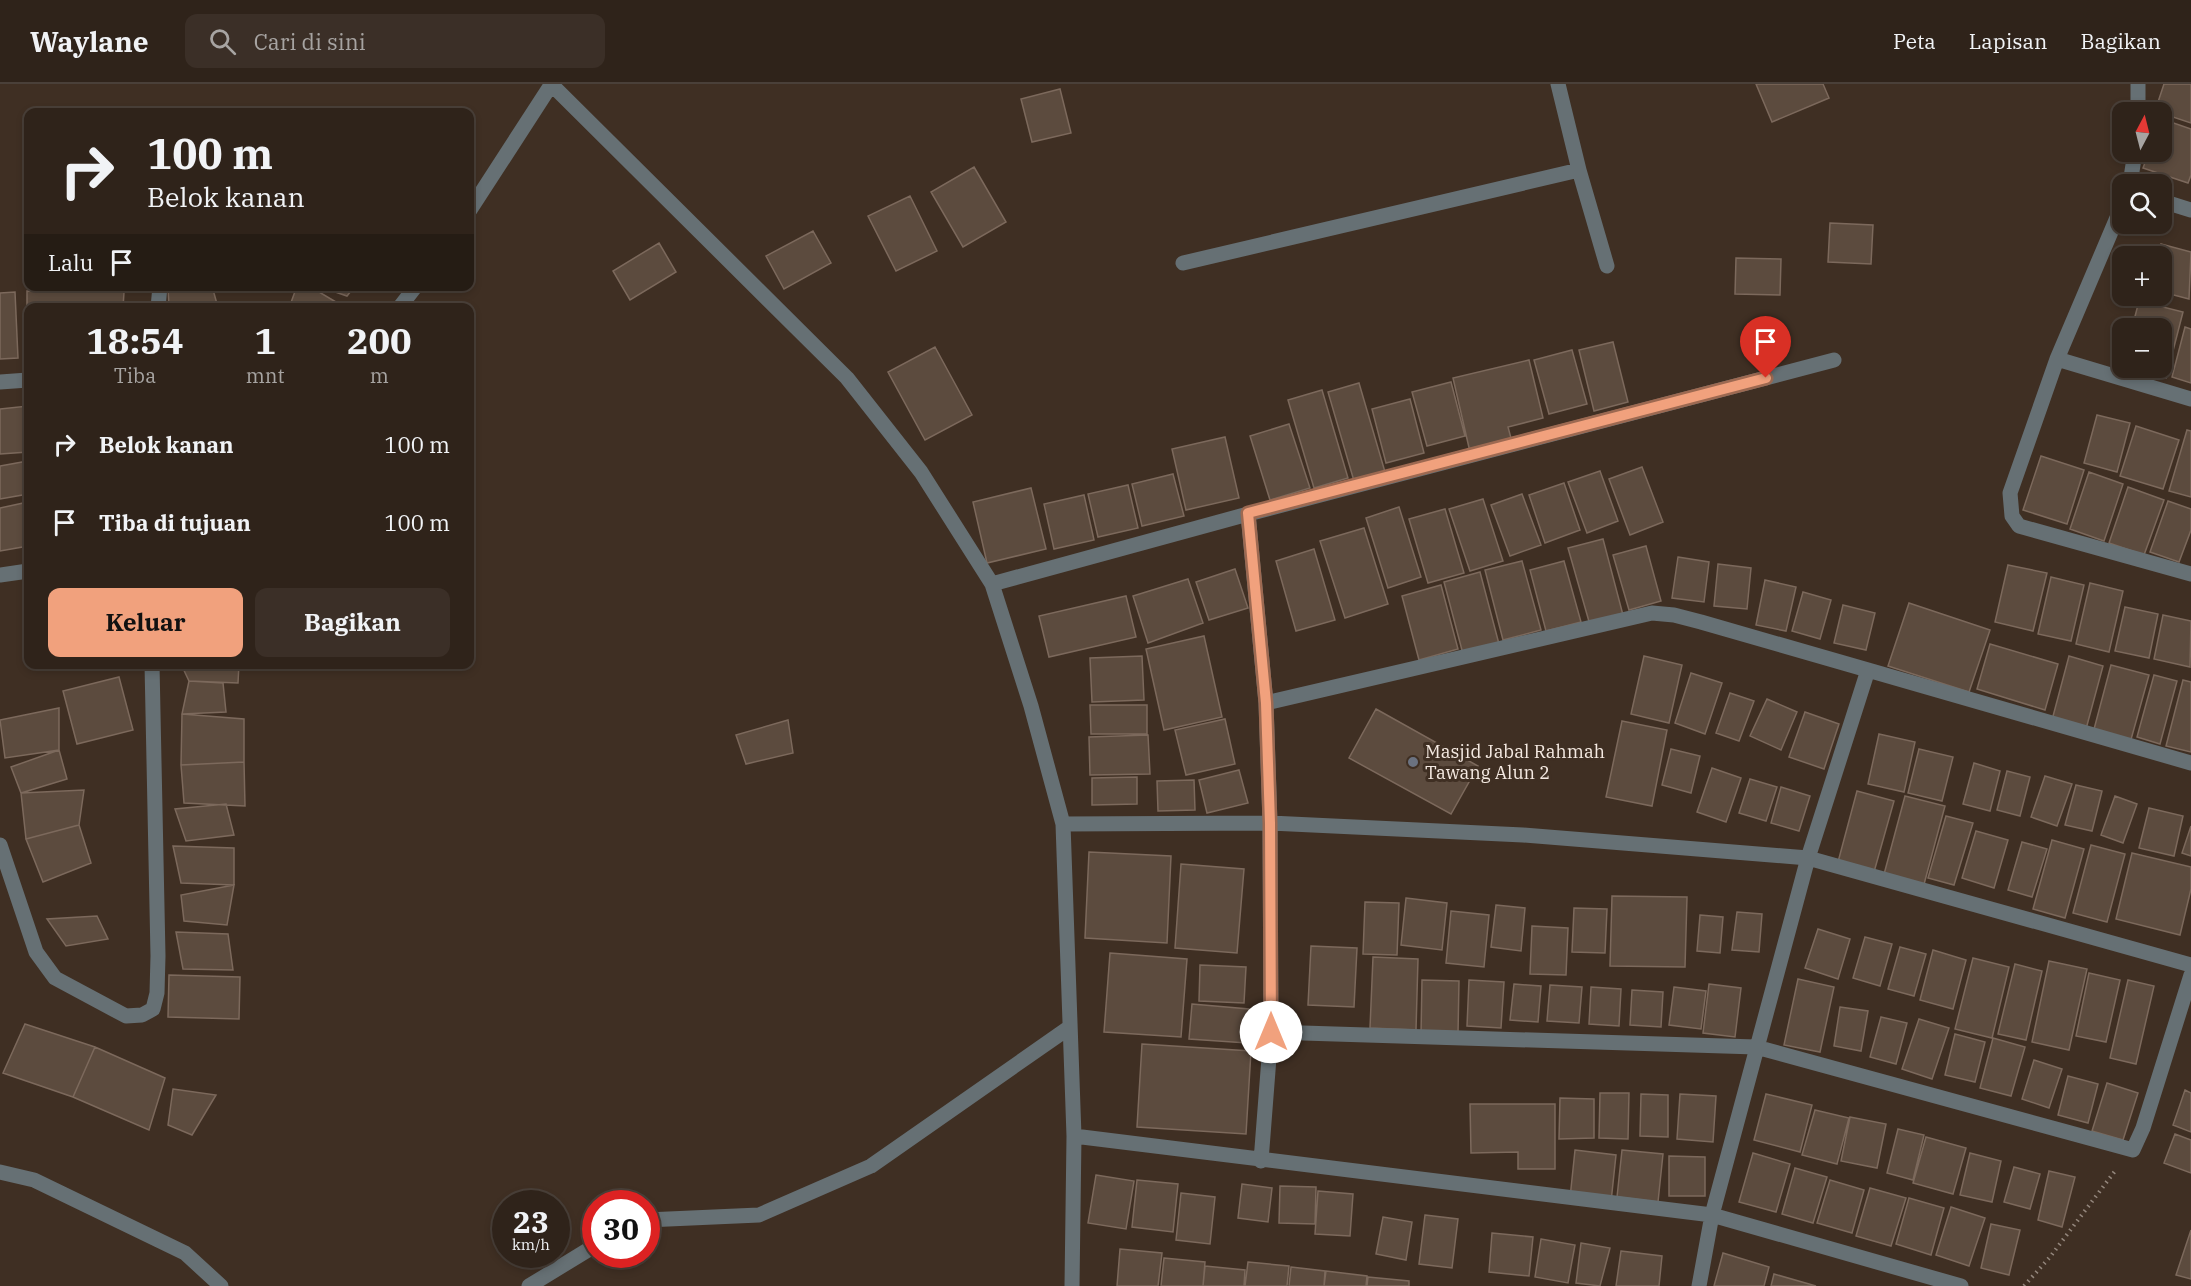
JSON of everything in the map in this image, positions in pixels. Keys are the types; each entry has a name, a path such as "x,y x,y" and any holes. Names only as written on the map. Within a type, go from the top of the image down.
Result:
{"street":[{"path":"474,204 551,84 847,378 921,472 992,584 1031,706 1063,824 1074,1136 1072,1286"},
{"path":"1558,84 1579,170 1608,266"},
{"path":"2138,84 2138,102"},
{"path":"1183,263 1579,170"},
{"path":"2172,204 2191,210"},
{"path":"2112,230 2057,359 2010,493 2012,516 2019,526 2191,574"},
{"path":"403,303 412,291"},
{"path":"2057,359 2191,399"},
{"path":"992,584 1248,513 1834,360"},
{"path":"0,382 24,380"},
{"path":"1248,513 1266,703 1270,823 1271,1032 1261,1161"},
{"path":"0,575 24,572"},
{"path":"1266,703 1652,613 1674,615 2191,763"},
{"path":"0,845 36,952 55,978 126,1016 142,1015 153,1009 157,993 159,956 152,669"},
{"path":"1699,1286 1712,1215 1756,1047 1808,858 1868,670"},
{"path":"1063,824 1270,823 1523,835 1808,858 2191,965"},
{"path":"1271,1032 1756,1047 2133,1150 2143,1128 2191,975"},
{"path":"660,1219 759,1215 871,1166 1070,1028"},
{"path":"1074,1136 1261,1161 1712,1215 1961,1286"},
{"path":"0,1172 34,1180 185,1253 221,1286"},
{"path":"529,1286 582,1254"}],"path":[{"path":"2024,1286 2133,1150"}],"building":[{"path":"1756,84 1823,84 1829,98 1772,122"},
{"path":"2164,84 2191,84 2191,123 2172,117 2172,102 2158,102"},
{"path":"1060,89 1071,133 1032,142 1021,99"},
{"path":"2172,122 2191,129 2191,175 2188,183 2172,178 2172,174 2161,174 2143,168 2145,162 2172,162"},
{"path":"974,167 1006,222 963,247 931,192"},
{"path":"910,196 937,251 896,271 868,216"},
{"path":"1830,223 1873,225 1871,264 1828,262"},
{"path":"813,231 831,263 784,289 766,256"},
{"path":"659,243 676,272 630,300 613,271"},
{"path":"2172,247 2191,252 2189,299 2172,295"},
{"path":"1736,258 1781,259 1780,295 1735,294"},
{"path":"27,291 124,292 123,303 27,303"},
{"path":"168,291 213,291 217,303 169,303"},
{"path":"295,291 317,291 338,303 291,303"},
{"path":"332,291 351,291 347,296"},
{"path":"15,292 18,358 0,359 0,293"},
{"path":"2138,306 2159,306 2183,312 2172,355 2172,318 2135,318"},
{"path":"2185,327 2191,329 2191,383 2172,377"},
{"path":"1613,342 1628,402 1594,411 1579,350"},
{"path":"935,347 972,415 925,440 888,372"},
{"path":"1572,350 1587,404 1549,414 1534,360"},
{"path":"1529,360 1543,418 1508,427 1512,442 1470,452 1453,378"},
{"path":"1451,382 1465,436 1427,446 1412,392"},
{"path":"1359,383 1385,472 1354,481 1328,392"},
{"path":"1322,390 1348,478 1314,488 1288,400"},
{"path":"1410,399 1424,453 1386,463 1372,409"},
{"path":"24,406 24,452 0,454 0,409"},
{"path":"2097,415 2130,423 2117,472 2084,463"},
{"path":"1289,424 1310,488 1270,500 1250,436"},
{"path":"2136,426 2179,440 2163,489 2120,476"},
{"path":"2187,430 2191,431 2191,497 2169,491"},
{"path":"1225,437 1239,498 1186,510 1172,449"},
{"path":"2041,456 2084,470 2067,524 2023,510"},
{"path":"24,462 24,495 0,499 0,466"},
{"path":"1642,467 1663,522 1630,535 1609,479"},
{"path":"1600,471 1618,521 1587,533 1568,482"},
{"path":"2089,472 2123,484 2104,541 2070,529"},
{"path":"1173,474 1184,516 1142,526 1132,484"},
{"path":"1564,483 1580,530 1545,543 1529,495"},
{"path":"1128,485 1138,528 1098,537 1088,494"},
{"path":"2128,487 2164,500 2144,555 2109,543"},
{"path":"1031,488 1046,549 987,563 973,502"},
{"path":"1522,494 1541,545 1510,556 1491,505"},
{"path":"1084,495 1094,540 1054,549 1044,504"},
{"path":"1483,499 1503,561 1470,571 1449,509"},
{"path":"2168,501 2191,509 2191,530 2179,562 2150,552"},
{"path":"24,503 24,547 0,551 0,508"},
{"path":"1399,507 1421,577 1388,588 1366,518"},
{"path":"1445,509 1464,573 1428,583 1409,519"},
{"path":"1364,528 1388,604 1345,618 1320,541"},
{"path":"1603,539 1623,615 1590,625 1568,548"},
{"path":"1646,546 1661,601 1629,610 1613,555"},
{"path":"1314,549 1335,620 1296,631 1276,561"},
{"path":"1678,557 1709,562 1704,602 1672,598"},
{"path":"1522,561 1541,630 1503,640 1485,570"},
{"path":"1564,561 1581,622 1546,631 1530,570"},
{"path":"1718,564 1751,568 1747,609 1714,606"},
{"path":"2008,565 2047,573 2033,631 1995,622"},
{"path":"1235,569 1248,608 1209,620 1196,582"},
{"path":"1480,572 1499,644 1463,654 1444,582"},
{"path":"2051,577 2084,585 2071,641 2038,634"},
{"path":"1188,579 1203,623 1148,643 1133,596"},
{"path":"1765,580 1796,587 1786,631 1756,625"},
{"path":"2090,583 2123,591 2109,652 2076,644"},
{"path":"1441,585 1458,649 1419,660 1402,596"},
{"path":"1803,592 1831,600 1820,639 1792,631"},
{"path":"1126,596 1136,637 1049,657 1039,616"},
{"path":"1909,603 1990,630 1969,692 1888,666"},
{"path":"1843,605 1875,613 1866,650 1834,643"},
{"path":"2125,607 2158,614 2149,658 2115,651"},
{"path":"2163,615 2191,621 2190,667 2154,659"},
{"path":"1204,636 1222,717 1164,730 1146,649"},
{"path":"1990,644 2058,664 2045,710 1977,689"},
{"path":"1142,656 1144,700 1092,702 1090,658"},
{"path":"1644,656 1682,665 1669,723 1631,714"},
{"path":"2069,656 2103,666 2086,729 2052,720"},
{"path":"2111,665 2149,675 2130,743 2093,733"},
{"path":"183,669 239,669 238,683 189,681"},
{"path":"1691,673 1722,683 1705,734 1675,723"},
{"path":"2154,675 2177,681 2160,744 2137,737"},
{"path":"119,677 133,730 77,744 63,691"},
{"path":"2183,680 2191,682 2191,752 2166,746"},
{"path":"189,681 223,683 226,712 182,714"},
{"path":"1730,693 1754,701 1739,741 1716,733"},
{"path":"1767,699 1797,712 1781,750 1750,736"},
{"path":"1090,705 1147,705 1147,734 1091,734"},
{"path":"59,708 59,750 5,758 0,720"},
{"name":"Masjid Jabal Rahmah Tawang Alun 2","path":"1376,709 1478,766 1451,814 1349,758"},
{"path":"1805,712 1839,724 1824,769 1789,757"},
{"path":"182,714 244,719 244,762 181,765"},
{"path":"1225,719 1235,764 1186,775 1175,730"},
{"path":"788,720 793,753 746,764 736,735"},
{"path":"1622,721 1667,730 1652,806 1606,797"},
{"path":"1879,734 1915,742 1904,792 1868,784"},
{"path":"1148,735 1150,774 1090,775 1089,737"},
{"path":"1671,749 1700,756 1691,793 1662,785"},
{"path":"1919,749 1953,757 1942,801 1908,793"},
{"path":"59,750 67,779 21,793 11,767"},
{"path":"244,762 245,806 184,803 181,765"},
{"path":"1974,763 2000,771 1990,811 1963,804"},
{"path":"1712,768 1741,778 1726,822 1697,812"},
{"path":"1239,770 1248,803 1207,813 1199,780"},
{"path":"2007,771 2030,777 2020,816 1997,810"},
{"path":"2045,776 2072,784 2057,826 2031,817"},
{"path":"1137,777 1137,804 1092,805 1092,778"},
{"path":"1750,779 1777,787 1766,821 1739,813"},
{"path":"1194,780 1195,810 1158,811 1157,781"},
{"path":"2076,785 2102,791 2092,831 2065,825"},
{"path":"1781,787 1810,796 1799,831 1771,823"},
{"path":"84,790 79,825 26,839 21,793"},
{"path":"1857,791 1894,801 1874,872 1838,862"},
{"path":"1905,796 1945,806 1923,888 1883,878"},
{"path":"2115,796 2137,804 2123,843 2101,835"},
{"path":"226,804 234,835 186,841 175,809"},
{"path":"2149,808 2183,816 2174,856 2139,848"},
{"path":"1946,816 1973,823 1954,885 1928,878"},
{"path":"79,825 91,863 43,882 26,839"},
{"path":"2191,826 2191,856 2182,853"},
{"path":"1976,831 2008,840 1994,888 1962,878"},
{"path":"2052,840 2084,849 2065,918 2033,909"},
{"path":"2022,842 2047,849 2032,897 2008,890"},
{"path":"2091,845 2125,854 2107,922 2073,913"},
{"path":"173,846 234,848 234,885 181,883"},
{"path":"1089,852 1171,856 1167,943 1085,938"},
{"path":"2132,853 2191,867 2191,889 2180,935 2116,919"},
{"path":"1181,864 1244,869 1237,953 1175,948"},
{"path":"234,885 227,925 184,921 181,895"},
{"path":"1612,896 1687,897 1685,967 1610,966"},
{"path":"1406,898 1447,903 1442,950 1401,945"},
{"path":"1365,902 1399,903 1397,955 1363,954"},
{"path":"1496,905 1525,908 1521,951 1491,947"},
{"path":"1574,908 1607,909 1605,953 1572,952"},
{"path":"1451,911 1489,915 1484,967 1446,963"},
{"path":"1737,912 1762,914 1759,952 1732,950"},
{"path":"1700,915 1723,917 1720,953 1697,951"},
{"path":"97,916 108,939 66,946 47,919"},
{"path":"1532,926 1568,928 1566,975 1530,974"},
{"path":"1818,929 1850,939 1838,979 1805,968"},
{"path":"176,932 228,934 233,970 183,969"},
{"path":"1865,937 1892,944 1880,986 1853,978"},
{"path":"1311,946 1357,948 1354,1007 1308,1005"},
{"path":"1900,947 1926,954 1914,996 1888,989"},
{"path":"1933,950 1966,960 1953,1009 1920,1000"},
{"path":"1110,953 1187,959 1181,1037 1104,1032"},
{"path":"1373,957 1418,959 1416,1030 1370,1028"},
{"path":"1973,958 2009,967 1992,1038 1955,1029"},
{"path":"2049,961 2087,969 2069,1050 2032,1042"},
{"path":"2015,964 2042,971 2026,1040 1998,1034"},
{"path":"1200,965 1246,967 1244,1003 1199,1001"},
{"path":"2089,973 2120,980 2106,1042 2076,1036"},
{"path":"169,975 240,977 239,1019 168,1017"},
{"path":"1798,979 1834,987 1820,1052 1784,1045"},
{"path":"1422,980 1459,981 1458,1034 1421,1034"},
{"path":"1469,980 1504,982 1501,1028 1467,1026"},
{"path":"2128,980 2154,986 2136,1064 2110,1058"},
{"path":"1514,984 1541,986 1538,1022 1510,1020"},
{"path":"1709,984 1741,988 1735,1037 1703,1033"},
{"path":"1550,985 1582,987 1579,1023 1547,1021"},
{"path":"1591,987 1621,989 1619,1026 1589,1024"},
{"path":"1674,987 1706,991 1701,1029 1669,1025"},
{"path":"1632,990 1663,992 1661,1027 1630,1025"},
{"path":"1192,1004 1249,1009 1247,1043 1189,1039"},
{"path":"1840,1007 1868,1011 1861,1051 1834,1046"},
{"path":"1881,1017 1907,1023 1896,1064 1870,1057"},
{"path":"1919,1019 1949,1028 1932,1079 1902,1069"},
{"path":"25,1024 95,1047 73,1097 3,1073"},
{"path":"1955,1034 1985,1042 1975,1082 1945,1075"},
{"path":"1993,1038 2025,1047 2011,1096 1980,1088"},
{"path":"1142,1044 1251,1051 1246,1134 1137,1127"},
{"path":"95,1047 165,1078 149,1130 73,1097"},
{"path":"2034,1060 2062,1069 2049,1108 2022,1099"},
{"path":"2068,1076 2098,1084 2088,1123 2058,1115"},
{"path":"2107,1083 2138,1093 2123,1140 2092,1131"},
{"path":"173,1089 216,1095 192,1135 168,1125"},
{"path":"2185,1090 2191,1093 2191,1132 2173,1125"},
{"path":"1600,1093 1629,1093 1628,1139 1599,1138"},
{"path":"1641,1094 1668,1095 1668,1137 1640,1136"},
{"path":"1680,1094 1716,1096 1713,1142 1677,1139"},
{"path":"1766,1094 1812,1105 1800,1152 1754,1140"},
{"path":"1560,1098 1594,1099 1594,1138 1559,1139"},
{"path":"1470,1104 1555,1104 1555,1169 1518,1169 1518,1152 1471,1153"},
{"path":"1815,1110 1849,1118 1837,1164 1802,1155"},
{"path":"1850,1117 1886,1124 1877,1168 1841,1161"},
{"path":"1898,1129 1924,1135 1913,1180 1887,1173"},
{"path":"2175,1134 2191,1140 2191,1173 2164,1163"},
{"path":"1926,1137 1966,1148 1953,1194 1913,1183"},
{"path":"1575,1150 1616,1155 1611,1202 1570,1198"},
{"path":"1622,1150 1663,1154 1658,1202 1617,1197"},
{"path":"1753,1153 1790,1164 1776,1212 1739,1202"},
{"path":"1970,1153 2001,1161 1992,1202 1960,1195"},
{"path":"1669,1156 1705,1157 1705,1196 1669,1196"},
{"path":"2014,1167 2040,1174 2030,1209 2004,1202"},
{"path":"1795,1168 1827,1177 1813,1223 1782,1214"},
{"path":"2049,1171 2075,1177 2062,1227 2038,1220"},
{"path":"1096,1175 1134,1181 1126,1229 1088,1223"},
{"path":"1137,1180 1178,1184 1173,1232 1132,1227"},
{"path":"1830,1180 1864,1190 1852,1233 1817,1223"},
{"path":"1242,1184 1272,1188 1268,1222 1238,1218"},
{"path":"1280,1186 1316,1187 1315,1224 1279,1223"},
{"path":"1870,1188 1906,1198 1891,1246 1856,1236"},
{"path":"1318,1191 1353,1194 1350,1236 1315,1234"},
{"path":"1181,1193 1215,1197 1210,1244 1176,1240"},
{"path":"1909,1198 1944,1208 1931,1255 1896,1244"},
{"path":"1951,1207 1985,1218 1969,1266 1936,1255"},
{"path":"1425,1215 1458,1219 1452,1268 1419,1264"},
{"path":"1383,1217 1412,1222 1406,1260 1376,1254"},
{"path":"1991,1224 2020,1230 2009,1275 1981,1268"},
{"path":"2191,1230 2191,1279 2176,1275"},
{"path":"1492,1233 1533,1237 1529,1276 1489,1272"},
{"path":"1541,1239 1575,1245 1568,1283 1535,1277"},
{"path":"1581,1243 1610,1248 1600,1286 1576,1283"},
{"path":"1120,1249 1162,1253 1158,1286 1117,1286"},
{"path":"1621,1251 1662,1256 1659,1286 1616,1286"},
{"path":"1723,1253 1769,1267 1764,1286 1714,1286"},
{"path":"1164,1258 1205,1262 1203,1286 1161,1286"},
{"path":"1248,1262 1289,1266 1287,1286 1245,1286"},
{"path":"1205,1266 1245,1270 1244,1286 1203,1286"},
{"path":"1291,1267 1325,1271 1324,1286 1289,1286"},
{"path":"1326,1271 1367,1276 1366,1286 1324,1286"},
{"path":"1774,1274 1816,1286 1771,1286"},
{"path":"1368,1277 1409,1281 1409,1286 1367,1286"}],"place":[{"name":"Masjid Jabal Rahmah Tawang Alun 2","path":"1413,762"}],"route":[{"path":"1271,1032 1270,823 1266,703 1248,513 1766,378"}]}
